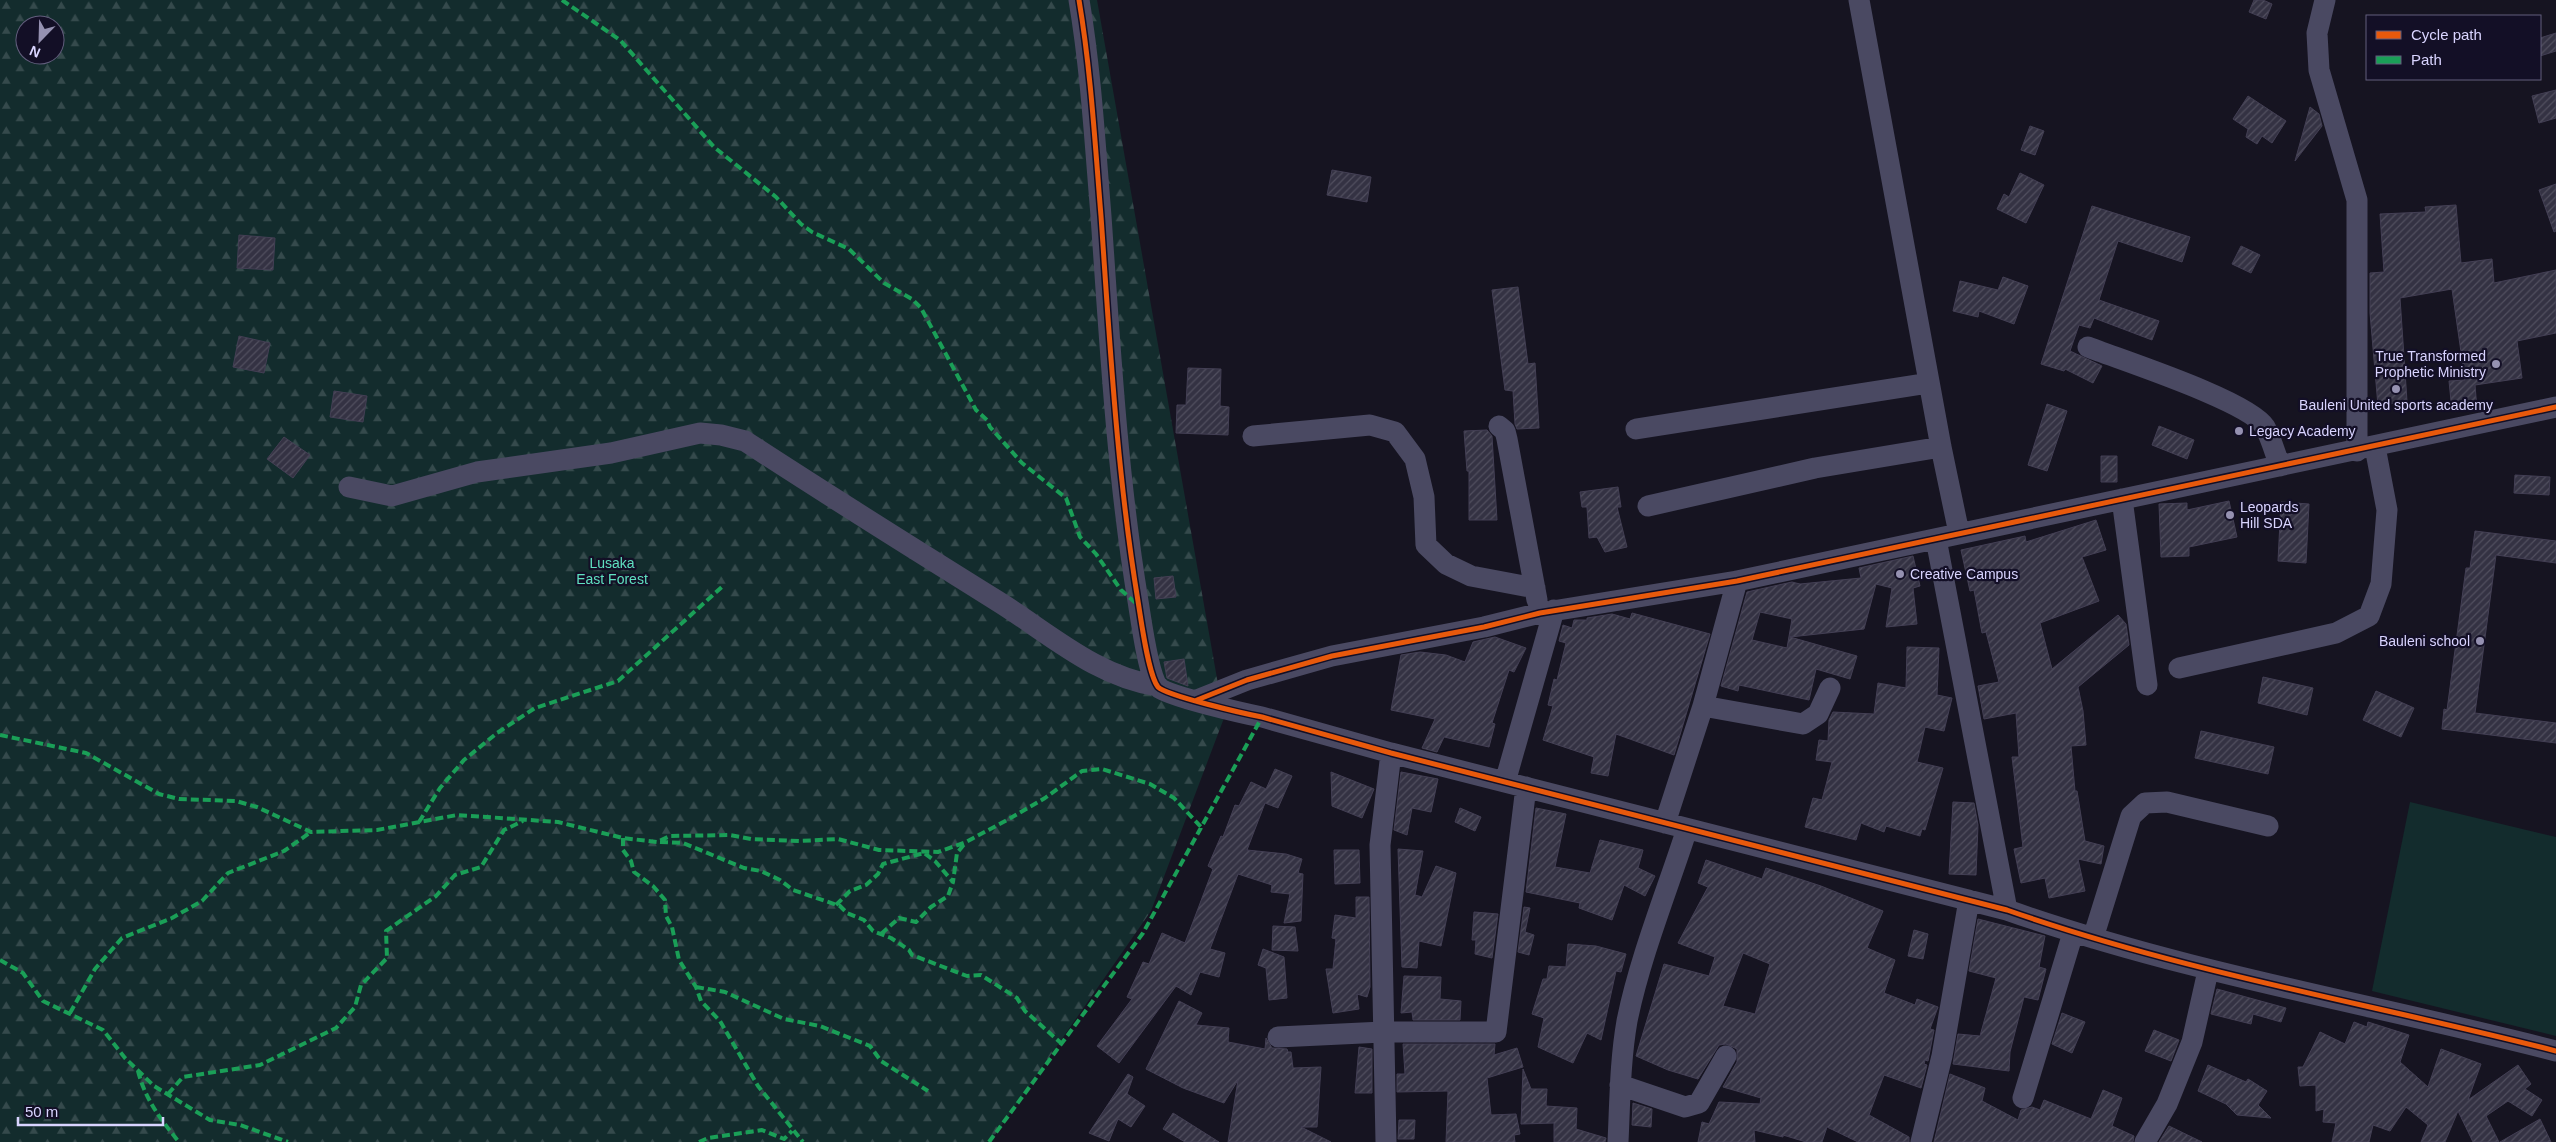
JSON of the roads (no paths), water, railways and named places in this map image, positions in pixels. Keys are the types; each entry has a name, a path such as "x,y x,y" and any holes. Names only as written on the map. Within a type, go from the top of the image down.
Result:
{"street":[{"path":"1078,0 1093,121 1114,395 1130,540 1144,638 1153,676 1158,686 1169,694 1197,700 1242,714 1262,717 1391,753 2007,910 2072,933 2208,971 2556,1051"},
{"path":"1859,0 1941,447 1959,533"},
{"path":"2179,668 2336,633 2369,616 2381,584 2387,510 2366,449 2357,200 2319,70 2317,34 2325,0"},
{"path":"2088,348 2221,398 2253,414 2264,426 2280,466"},
{"path":"1636,428 1929,383"},
{"path":"1197,700 1285,668 1332,656 1484,627 1547,611 1737,581 2366,449 2556,407"},
{"path":"1253,436 1370,425 1395,432 1415,459 1424,497 1426,545 1446,564 1470,576 1535,588"},
{"path":"1499,426 1505,431 1507,439 1535,588 1547,611 1506,782"},
{"path":"349,488 392,496 477,472 611,453 700,433 721,435 745,441 1093,664 1134,683 1158,686"},
{"path":"1648,506 1815,468 1941,447"},
{"path":"2122,499 2147,685"},
{"path":"1936,539 2007,910"},
{"path":"1665,823 1703,706 1737,581"},
{"path":"1703,706 1803,724 1818,714 1830,688"},
{"path":"1386,1142 1380,845 1391,753"},
{"path":"1278,1036 1383,1032 1496,1032 1526,787"},
{"path":"2093,938 2131,816 2144,803 2167,802 2268,826"},
{"path":"1618,1142 1622,1052 1635,988 1688,829"},
{"path":"1921,1142 1942,1056 1969,900"},
{"path":"2023,1098 2072,933"},
{"path":"2145,1142 2167,1104 2192,1042 2208,971"},
{"path":"1620,1085 1685,1107 1699,1103 1726,1056"}],"place":[{"name":"True Transformed Prophetic Ministry","path":"2496,364"},
{"name":"Bauleni United sports academy","path":"2396,389"},
{"name":"Legacy Academy","path":"2239,431"},
{"name":"Leopards Hill SDA","path":"2230,515"},
{"name":"Creative Campus","path":"1900,574"},
{"name":"Bauleni school","path":"2480,641"}],"park label":[{"name":"Lusaka East Forest","path":"612,572"}]}
